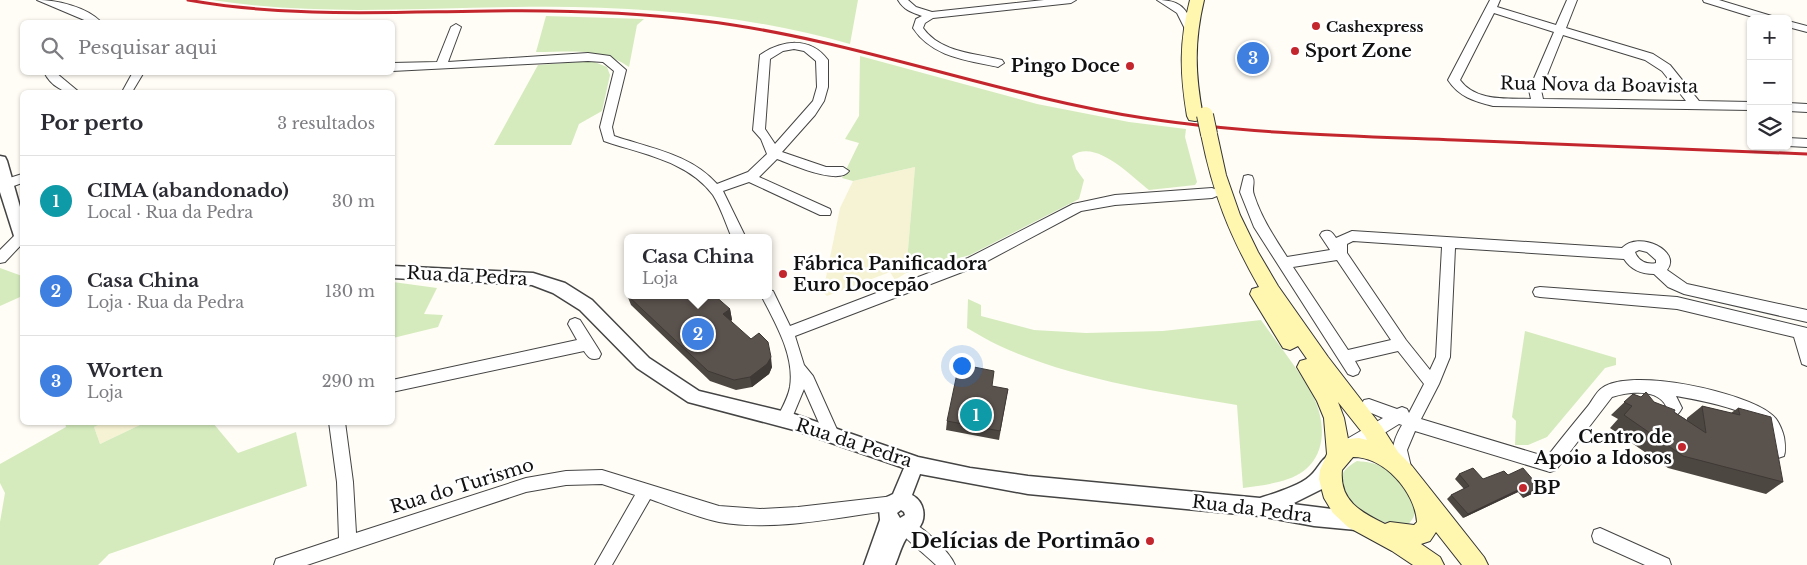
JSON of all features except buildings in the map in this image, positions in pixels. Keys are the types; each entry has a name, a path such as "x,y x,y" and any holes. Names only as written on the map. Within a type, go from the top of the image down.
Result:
{"main road":[{"path":"1197,0 1190,29 1186,63 1215,166 1228,205 1247,246 1269,287 1340,391 1476,565"},
{"path":"1208,0 1200,38 1198,74 1206,174 1212,193 1234,248 1256,290 1326,394 1334,416 1338,438 1339,455 1329,483 1333,494 1345,512 1363,524 1402,544 1432,565"},
{"path":"1339,455 1358,447 1398,466"},
{"path":"1363,524 1396,535 1418,536 1429,524 1428,513 1422,498"}],"street":[{"path":"42,0 77,12 92,20"},
{"path":"904,3 920,13 931,15 1071,0"},
{"path":"1162,0 1182,11 1190,29"},
{"path":"1540,103 1535,95 1535,90 1572,0"},
{"path":"1708,0 1759,15"},
{"path":"904,3 922,36 938,48 998,63"},
{"path":"1493,4 1559,30 1649,57 1666,68 1695,104"},
{"name":"Rua Nova da Boavista","path":"1493,4 1454,80 1460,90 1472,97 1493,102 1695,104 1747,107"},
{"path":"919,29 920,21 931,15"},
{"path":"1792,25 1807,29"},
{"path":"441,66 456,27"},
{"path":"714,189 748,177 770,160 773,153 814,109 822,95 822,60 806,47 784,46 764,58 759,130 766,137 773,153 825,171 843,171"},
{"path":"395,67 441,66 568,57 606,59 620,70 606,127 608,138 629,146 671,157 702,176 714,189 737,234"},
{"path":"50,75 70,90"},
{"path":"127,90 137,75"},
{"path":"1792,107 1807,108"},
{"path":"1792,142 1807,143"},
{"path":"0,161 2,185 20,231"},
{"path":"748,177 825,212"},
{"path":"2,185 20,179"},
{"path":"1248,180 1246,192 1261,227 1283,264 1349,363 1401,344"},
{"path":"787,332 973,262 1078,207 1115,200 1212,193"},
{"path":"1328,235 1401,344 1432,384"},
{"path":"1340,254 1341,241 1352,236 1628,254"},
{"path":"0,258 20,238"},
{"path":"1260,507 1288,497 1317,482 1339,455 1373,432 1404,420 1424,401 1443,357 1449,258 1448,242"},
{"path":"1658,269 1662,266 1663,260 1658,252 1651,248 1634,245 1629,248 1628,254 1632,260 1641,266 1658,269 1665,278 1684,289 1807,316"},
{"path":"1283,264 1340,254"},
{"name":"Rua da Pedra","path":"395,272 533,279 560,288 586,305 643,363 676,386 701,399 831,434 876,452 915,464 970,476 1028,485 1260,507 1363,524"},
{"path":"1540,292 1677,303 1803,333 1807,360"},
{"path":"770,299 787,332 798,368 797,389 784,420"},
{"path":"395,385 590,349 575,324"},
{"path":"798,368 808,380 831,434"},
{"path":"1340,391 1356,401 1404,420 1550,465 1607,393 1620,387 1650,387 1682,391 1749,409 1767,420 1774,428 1778,451"},
{"path":"1650,387 1669,397 1673,403 1674,410 1667,415 1660,415 1642,404 1639,392 1650,387"},
{"path":"1368,406 1388,407 1424,401"},
{"path":"1398,466 1404,420"},
{"path":"337,425 345,482 348,542"},
{"path":"885,565 915,464"},
{"name":"Rua do Turismo","path":"282,565 534,483 566,478 602,477 719,514 760,517 798,515 863,506 899,516 947,565"},
{"path":"604,565 646,491"},
{"path":"874,565 899,516"},
{"path":"1600,536 1663,565"}],"shaded area":[{"path":"915,167 906,273 895,280 890,272 827,296 823,292 840,208 853,181"},
{"path":"98,425 140,425 100,444 94,427"}],"green space":[{"path":"212,0 858,0 850,44 809,33 726,18 641,10 557,7 326,10 250,5"},
{"path":"546,16 644,19 637,25 629,67 607,56 596,53 573,51 536,52"},
{"path":"860,56 1037,104 1129,122 1186,129 1185,137 1197,182 1195,185 1149,190 1123,168 1102,155 1081,152 1072,156 1076,169 1084,180 1079,199 970,255 906,273 915,167 853,181 842,178 859,143 845,139 859,116"},
{"path":"592,61 607,67 610,75 602,111 579,124 571,145 494,145 538,65"},
{"path":"0,268 20,275 20,297 0,306"},
{"path":"395,282 437,288 424,314 443,315 438,327 395,338"},
{"path":"968,299 981,305 981,316 1034,330 1086,333 1163,331 1261,320 1302,377 1318,408 1322,433 1316,456 1310,465 1288,479 1272,484 1243,488 1237,405 1086,376 1028,357 996,344 967,328"},
{"path":"1525,331 1616,358 1616,365 1605,368 1547,437 1528,445 1515,445 1516,421 1512,417"},
{"path":"66,425 98,425 94,427 100,444 140,425 215,425 238,453 296,432 307,486 109,554 98,565 0,565 0,522 5,493 0,483 0,464 66,427"},
{"path":"1357,461 1381,466 1393,475 1402,486 1411,498 1415,509 1414,516 1407,526 1377,520 1357,510 1350,503 1341,485 1342,477 1347,468"}],"railway":[{"path":"188,0 226,6 301,12 570,11 704,21 760,29 815,41 1088,108 1144,118 1221,128 1338,136 1807,154"}],"place":[{"name":"Cashexpress","path":"1316,26"},
{"name":"Sport Zone","path":"1295,51"},
{"name":"Worten","path":"1253,58"},
{"name":"Pingo Doce","path":"1130,66"},
{"name":"Fábrica Panificadora Euro Docepão","path":"783,274"},
{"name":"Casa China","path":"698,334"},
{"name":"CIMA (abandonado)","path":"976,415"},
{"name":"Centro de Apoio a Idosos","path":"1682,447"},
{"name":"BP","path":"1523,488"},
{"name":"Delícias de Portimão","path":"1150,541"}]}
